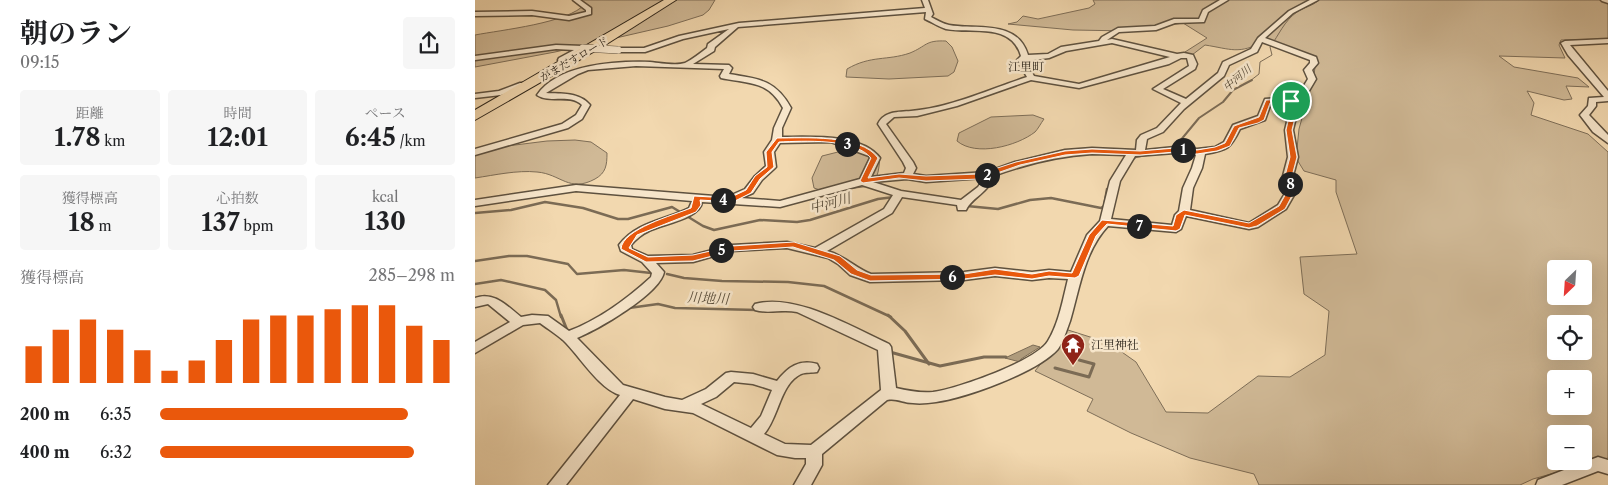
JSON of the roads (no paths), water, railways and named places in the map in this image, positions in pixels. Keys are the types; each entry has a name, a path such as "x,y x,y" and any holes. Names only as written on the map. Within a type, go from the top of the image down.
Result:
{"highway":[{"name":"がまだすロード","path":"475,116 669,2"}],"street":[{"path":"475,14 527,12 569,18 589,13 589,9 577,0"},
{"path":"925,0 930,14 927,18 947,27 978,28 1010,34 1023,47 1025,57"},
{"path":"1102,42 1104,38 1118,30 1156,28 1174,22 1201,21 1205,11 1225,0"},
{"path":"475,348 519,322 543,319 568,337 611,385 630,393 665,403 696,408 751,436 783,450 795,452 814,451 883,395 889,393 912,398 935,397 984,383 1021,367 1043,354 1057,339 1075,276 1093,235 1105,222 1114,185 1136,153 1144,137 1160,130 1187,102 1221,74 1226,64 1254,50 1259,39 1291,12 1315,0"},
{"path":"1604,0 1608,1"},
{"path":"475,58 556,47 620,50 652,49 681,37 739,25 928,10"},
{"path":"687,65 711,49 711,46 739,25"},
{"path":"476,203 576,188 771,204 792,202 863,181 907,176 926,179 988,175 1018,164 1065,153 1092,151 1136,153 1175,150 1201,152 1224,146 1229,142 1236,127 1262,118 1268,101 1291,101 1301,98 1310,83 1312,76 1309,68 1314,61 1307,55 1259,39"},
{"path":"1608,41 1565,43 1571,53 1608,97 1592,100 1592,106 1584,115 1596,130 1608,140"},
{"path":"1031,78 1031,74 1023,66 1021,60 1025,57 1049,56 1063,49 1102,42 1120,42 1175,56 1190,56 1193,64 1192,67 1157,89 1187,102"},
{"path":"475,96 511,90 582,48"},
{"path":"597,67 609,56 620,50"},
{"path":"907,176 911,168 903,157 898,143 882,124 884,120 892,115 917,113 954,104 1031,78 1079,86 1166,62 1175,56"},
{"path":"475,152 554,130 573,122 584,110 586,105 584,102 572,97 546,96 541,94 541,92 581,69 636,64 725,67 728,68 724,76 769,84 782,96 787,108 778,128 777,140 769,152 771,167 758,178 749,191 730,201"},
{"path":"1184,212 1249,226 1254,225 1282,208 1292,190 1289,176 1293,157 1289,130 1294,109 1291,101"},
{"path":"777,140 832,139 862,149 872,154 875,158 863,181"},
{"path":"1105,222 1176,229 1180,215 1184,212 1188,188 1197,168 1201,152"},
{"path":"863,181 898,196 962,206 982,189 989,178 988,175"},
{"path":"817,252 888,211 898,196"},
{"path":"568,337 597,324 632,301 657,278 658,272 646,260 625,249 630,237 640,231 690,212 696,208 697,198"},
{"path":"646,260 693,258 732,248 787,244 837,258 854,272 870,278 964,276 995,272 1032,276 1049,274 1075,276"},
{"path":"475,303 485,299 492,301 519,322"},
{"path":"759,307 786,306 800,309 884,347 889,393"},
{"path":"751,436 761,429 767,421 780,387 799,368 812,368"},
{"path":"685,405 711,393 731,378 753,379 780,387"},
{"path":"556,485 593,441 609,416 630,393"},
{"path":"802,485 814,465 814,451"},
{"path":"1544,485 1598,464 1608,467"}],"waterway":[{"name":"中河川","path":"1250,81 1259,74 1260,62 1272,55 1270,47 1282,28 1297,12 1319,0"},
{"name":"中河川","path":"1175,147 1199,118 1223,102 1233,90 1252,80"},
{"name":"中河川","path":"1132,160 1136,157 1153,154"},
{"name":"中河川","path":"1118,183 1124,174"},
{"name":"中河川","path":"967,206 998,209 1030,200 1051,198 1101,208 1104,206 1107,189 1111,187"},
{"name":"中河川","path":"475,213 511,210 545,202 583,208 618,219 628,219 672,207 703,226 714,230 760,220 797,222 810,220 878,199 894,197"},
{"path":"475,261 509,256 527,256 568,264 577,274 624,270 651,273"},
{"path":"667,274 684,278 722,281 788,282 824,286 889,316"},
{"name":"川地川","path":"475,284 501,280 545,290 556,300 561,317"},
{"name":"川地川","path":"629,308 658,304 675,308 757,310"},
{"name":"川地川","path":"561,315 567,330"},
{"path":"889,316 905,331 928,363"},
{"name":"川地川","path":"890,352 928,363"},
{"path":"928,363 940,366 984,357 1006,357"},
{"path":"1055,368 1089,377 1094,364 1079,360"}],"place":[{"name":"江里神社","path":"1073,366"}],"district":[{"name":"江里町","path":"1026,67"}]}
